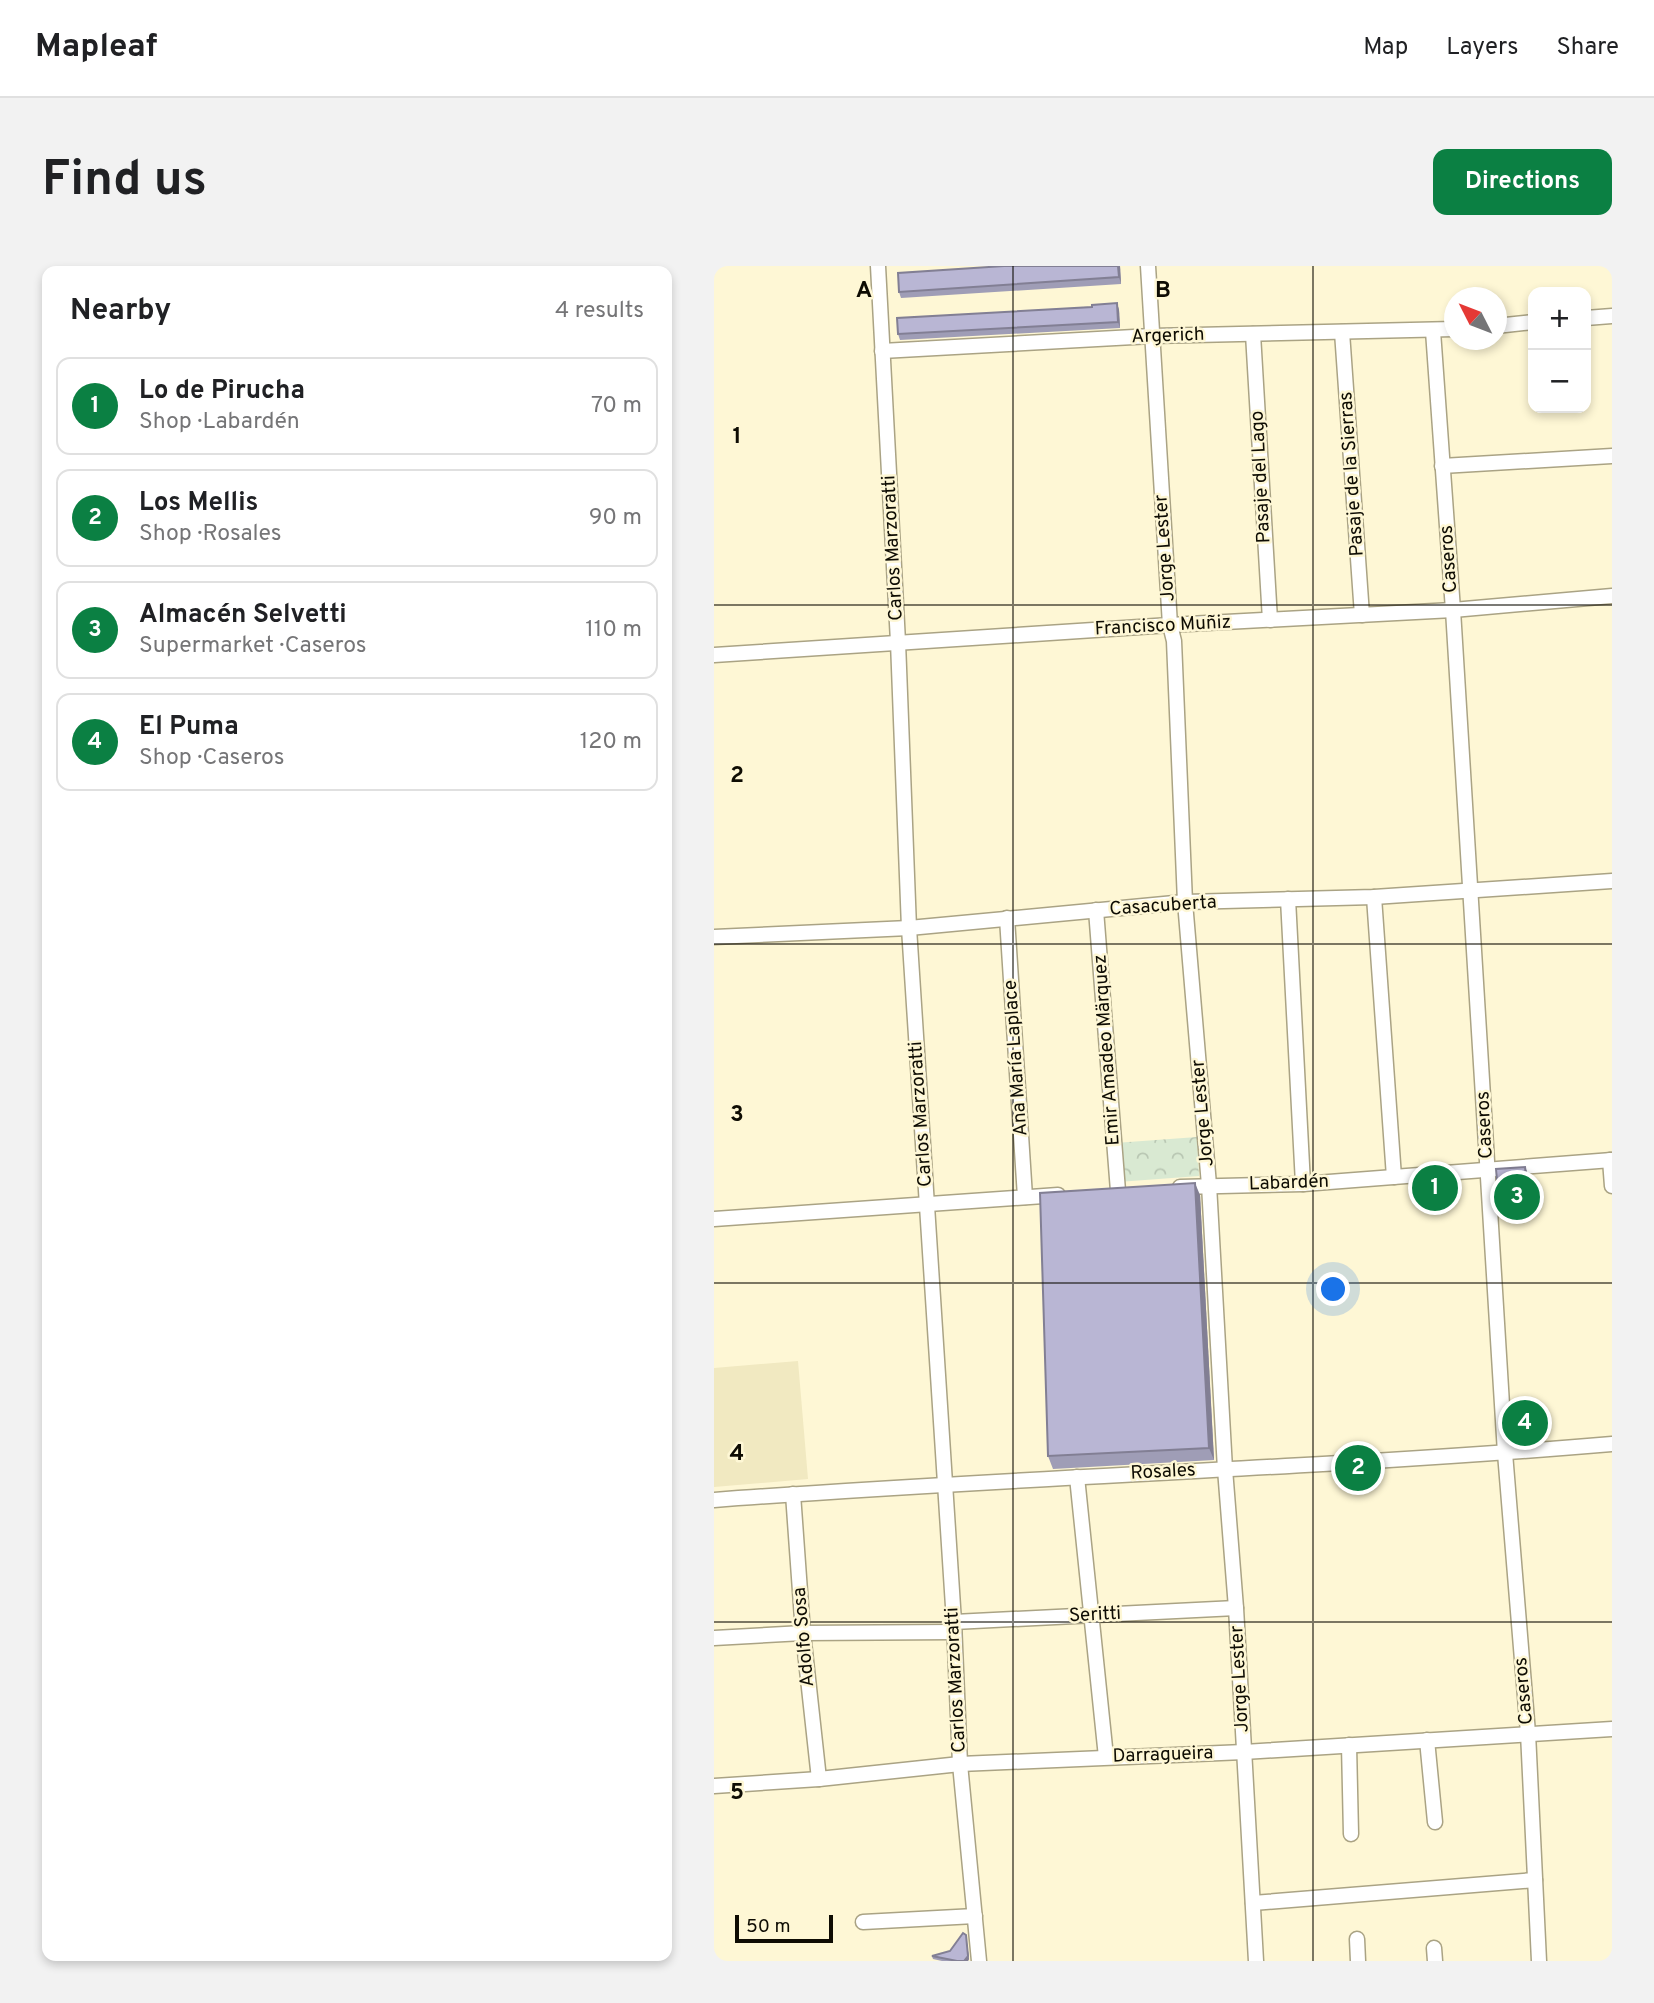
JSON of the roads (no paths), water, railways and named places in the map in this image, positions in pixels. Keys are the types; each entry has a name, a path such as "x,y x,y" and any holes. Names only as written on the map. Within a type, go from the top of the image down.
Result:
{"street":[{"name":"Carlos Marzoratti","path":"878,266 898,642 909,928 954,1627 960,1764 979,1961"},
{"name":"Jorge Lester","path":"1148,266 1170,625 1174,641 1185,902 1209,1185 1256,1961"},
{"path":"1591,318 1612,316"},
{"path":"1507,325 1528,323"},
{"name":"Argerich","path":"882,351 1152,336 1444,330"},
{"name":"Caseros","path":"1433,331 1505,1453 1528,1733 1539,1961"},
{"name":"Pasaje de la Sierras","path":"1342,332 1362,615"},
{"name":"Pasaje del Lago","path":"1252,334 1270,620"},
{"path":"1443,466 1612,456"},
{"name":"Francisco Muñiz","path":"714,655 1170,625 1453,611 1612,596"},
{"name":"Casacuberta","path":"714,937 909,928 1185,902 1374,897 1612,881"},
{"path":"1374,897 1394,1177"},
{"path":"1287,899 1303,1184"},
{"name":"Emir Amadeo Märquez","path":"1096,910 1118,1191"},
{"name":"Ana María Laplace","path":"1007,918 1025,1197"},
{"path":"1611,1160 1612,1186"},
{"name":"Labardén","path":"1170,1188 1303,1184 1611,1160"},
{"path":"714,1219 1078,1194"},
{"name":"Rosales","path":"714,1500 1505,1453 1612,1444"},
{"path":"1077,1477 1106,1757"},
{"name":"Adolfo Sosa","path":"793,1494 803,1633 819,1779"},
{"name":"Seritti","path":"714,1638 954,1627 1091,1615 1236,1608"},
{"name":"Darragueira","path":"714,1786 819,1779 960,1764 1244,1752 1612,1729"},
{"path":"1427,1740 1435,1822"},
{"path":"1349,1745 1352,1834"},
{"path":"1253,1903 1535,1880"},
{"path":"863,1922 975,1916"},
{"path":"1357,1939 1358,1961"}],"place":[{"name":"Lo de Pirucha","path":"1435,1188"},
{"name":"Almacén Selvetti","path":"1517,1197"},
{"name":"El Puma","path":"1525,1423"},
{"name":"Los Mellis","path":"1358,1468"}]}
